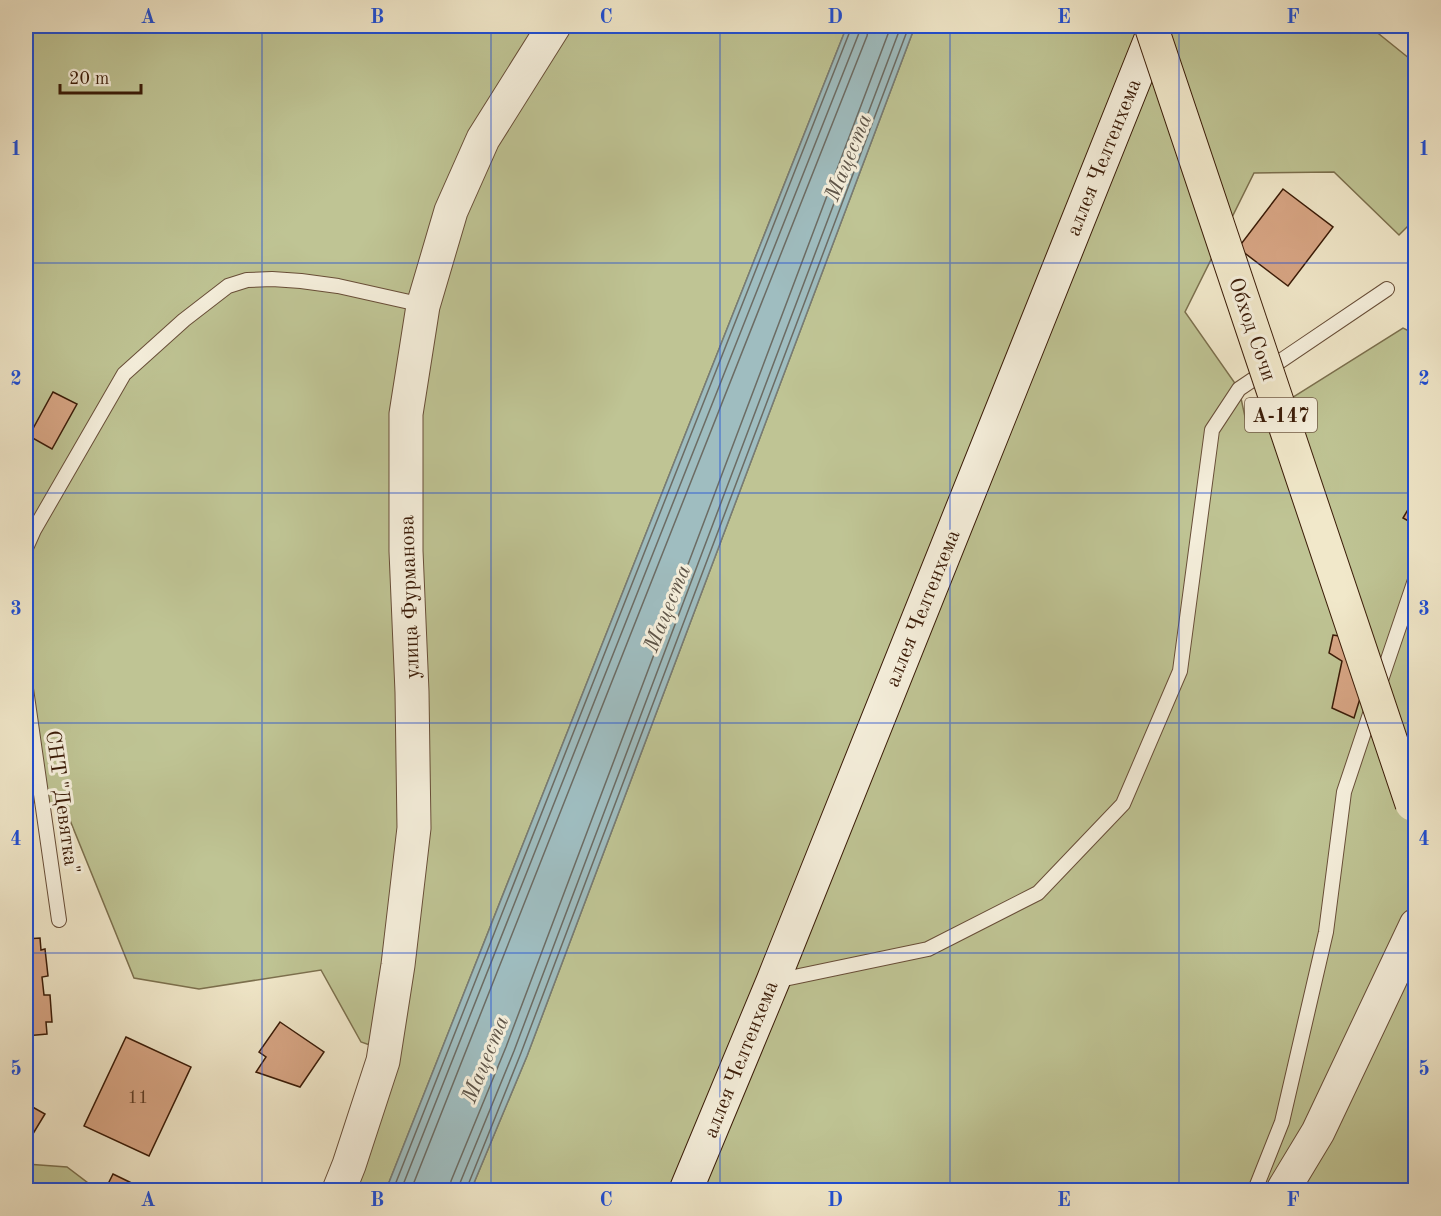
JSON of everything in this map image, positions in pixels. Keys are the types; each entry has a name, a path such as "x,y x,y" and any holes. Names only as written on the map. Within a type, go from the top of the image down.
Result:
{"highway":[{"name":"Обход Сочи","path":"1151,26 1412,804"}],"street":[{"name":"улица Фурманова","path":"339,1191 383,1061 398,965 414,828 412,692 406,551 406,414 423,306 451,211 483,139 554,26"},
{"name":"аллея Челтенхема","path":"686,1191 773,981 1156,26"},
{"path":"1283,1191 1318,1132 1416,925"}],"lane":[{"path":"26,548 34,530 124,374 184,320 228,286 247,280 301,281 338,286 423,306"},
{"path":"773,981 928,949 1038,893 1123,804 1180,671 1212,430 1239,389 1387,290"},
{"path":"1255,1191 1282,1122 1326,932 1344,792 1416,577"},
{"name":"СНТ \"Девятка\"","path":"26,689 59,920"}],"green space":[{"path":"26,26 847,26 386,1190 333,1190 384,1050 361,1042 321,970 199,989 134,978 65,808 26,801"},
{"path":"915,26 1369,26 1415,63 1415,219 1399,235 1334,172 1254,173 1185,312 1239,389 1247,426 1403,328 1415,334 1415,1190 471,1190 527,1056"},
{"path":"26,1164 67,1167 88,1183 83,1190 26,1190"}],"water":[{"name":"Мацеста","path":"847,26 915,26 527,1056 471,1190 386,1190"}],"building":[{"path":"1283,189 1333,227 1288,286 1238,248"},
{"path":"53,392 77,404 52,449 29,436"},
{"path":"1416,496 1416,518 1412,523 1403,518"},
{"path":"1333,635 1351,638 1366,679 1354,718 1332,708 1342,661 1329,653"},
{"path":"40,938 41,950 45,949 48,976 42,977 44,995 50,995 52,1022 46,1022 47,1034 26,1036 26,939"},
{"path":"280,1022 324,1052 300,1087 256,1072 266,1057 259,1052"},
{"path":"126,1037 191,1067 149,1156 84,1126"},
{"path":"29,1105 45,1114 28,1142 26,1141 26,1111"},
{"path":"113,1174 146,1190 105,1190"}]}
